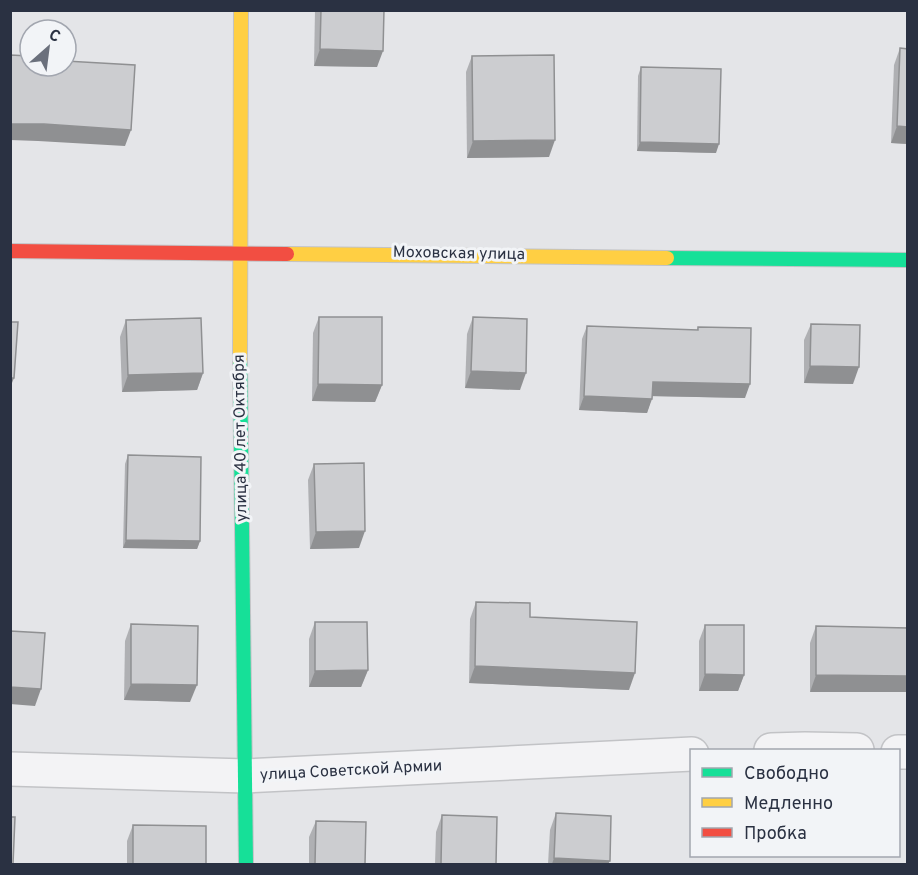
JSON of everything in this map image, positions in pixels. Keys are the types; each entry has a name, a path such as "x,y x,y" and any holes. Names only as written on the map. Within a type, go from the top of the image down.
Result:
{"street":[{"name":"улица 40 лет Октября","path":"242,10 239,252 246,864"},
{"name":"Моховская улица","path":"10,251 908,260"},
{"name":"улица Советской Армии","path":"10,769 245,777 690,754"}],"building":[{"path":"321,10 384,10 383,51 320,49"},
{"path":"900,48 908,49 908,127 897,126"},
{"path":"10,55 18,55 18,78 78,78 78,62 135,65 131,130 10,124"},
{"path":"554,55 555,140 473,141 472,56"},
{"path":"641,67 721,69 719,144 640,142"},
{"path":"319,317 382,317 382,385 318,384"},
{"path":"473,317 527,319 526,373 471,371"},
{"path":"201,318 203,373 128,375 126,320"},
{"path":"10,322 18,322 14,378 10,378"},
{"path":"811,324 860,325 859,367 810,366"},
{"path":"587,326 698,330 698,327 751,328 750,384 653,382 652,399 584,396"},
{"path":"128,455 201,457 200,541 126,540"},
{"path":"364,463 365,531 316,532 314,464"},
{"path":"476,602 530,603 530,617 637,622 635,673 475,666"},
{"path":"315,622 367,622 368,670 315,671"},
{"path":"131,624 198,626 197,685 131,684"},
{"path":"705,625 744,625 744,675 705,674"},
{"path":"816,626 908,628 908,676 816,675"},
{"path":"10,631 45,633 41,689 10,687"},
{"path":"556,813 611,816 610,861 554,858"},
{"path":"442,815 497,817 496,864 441,864"},
{"path":"10,817 15,817 13,864 10,864"},
{"path":"316,821 366,822 365,864 315,864"},
{"path":"133,825 206,826 206,864 133,864"}],"traffic: fast":[{"path":"667,258 908,260"},
{"path":"240,360 246,864"}],"traffic: slow":[{"path":"240,360 241,10"},
{"path":"287,254 667,258"}],"traffic: jam":[{"path":"10,251 287,254"}]}
